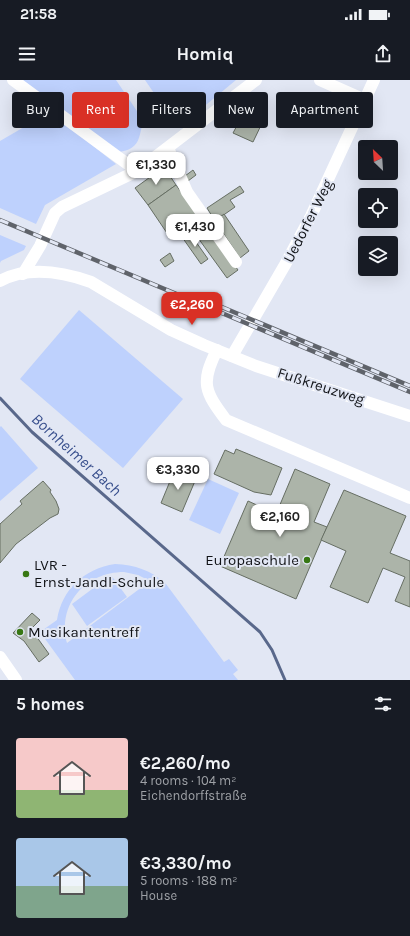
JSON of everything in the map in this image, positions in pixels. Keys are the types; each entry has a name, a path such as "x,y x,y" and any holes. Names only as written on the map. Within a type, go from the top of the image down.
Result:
{"street":[{"path":"13,80 136,171"},
{"path":"23,274 40,246 55,213 62,207 136,171 256,80"},
{"path":"320,80 347,92"},
{"name":"Uedorfer Weg","path":"369,92 374,80"},
{"name":"Uedorfer Weg","path":"232,356 286,263 311,216 352,128"},
{"path":"168,148 187,192 236,262"},
{"name":"Fußkreuzweg","path":"0,281 23,274 37,272 58,273 91,282 171,330 217,350 410,416"},
{"path":"217,350 208,367 207,387 212,400 226,420 410,498"},
{"path":"0,657 16,680"}],"shaded area":[{"path":"19,80 116,80 124,92 72,92 72,118 64,112 64,92 36,92"},
{"path":"145,80 236,80 222,92 214,92 214,98 206,105 206,92 153,92"},
{"path":"129,99 137,111 137,128 142,128 141,132 135,145 126,151 119,152 86,128 129,128"},
{"path":"64,123 116,164 45,205 36,224 0,208 0,141 22,128 64,128"},
{"path":"0,235 26,246 24,250 1,261 0,263"},
{"path":"79,310 183,399 123,468 20,379"},
{"path":"1,426 38,468 0,501 0,427"},
{"path":"208,479 239,493 220,534 189,520"},
{"path":"115,564 136,567 155,575 166,584 224,662 229,659 238,670 233,674 238,680 75,680 40,632 57,620 64,599 76,582 94,570","holes":["124,572 138,575 150,581 67,643 65,629 66,616 70,604 77,593 86,584 110,573"]},
{"path":"111,575 127,597 87,626 72,604"}],"building":[{"path":"236,128 260,128 253,142 233,133"},
{"path":"164,167 176,185 148,205 135,188"},
{"path":"193,170 196,175 188,181 185,176"},
{"path":"176,185 200,218 171,239 148,205"},
{"path":"240,186 244,192 230,200 235,207 215,221 207,208"},
{"path":"224,214 249,251 240,258 215,221"},
{"path":"204,223 238,270 227,278 193,231"},
{"path":"189,232 208,259 201,264 182,237"},
{"path":"170,253 174,261 165,267 160,260"},
{"path":"236,449 282,468 271,495 254,492 214,474 225,450 234,454"},
{"path":"175,469 188,474 186,478 195,481 182,512 161,503"},
{"path":"295,469 330,484 314,522 327,527 296,599 220,566 248,501 283,517 286,510 279,507"},
{"path":"43,481 51,490 50,492 56,501 59,509 58,514 50,518 16,544 0,563 0,524 22,504 20,501"},
{"path":"344,490 406,516 390,553 410,561 410,607 395,601 405,577 383,568 368,603 330,587 346,551 321,540"},
{"path":"32,613 40,620 31,629 49,654 39,662 24,641 13,633"}],"waterway":[{"name":"Bornheimer Bach","path":"0,398 32,432 260,632 272,650 285,680"}],"railway":[{"path":"0,220 410,392"},
{"path":"205,300 410,386"}],"place":[{"name":"Europaschule","path":"307,560"},
{"name":"LVR - Ernst-Jandl-Schule","path":"26,574"},
{"name":"Musikantentreff","path":"20,632"}]}
